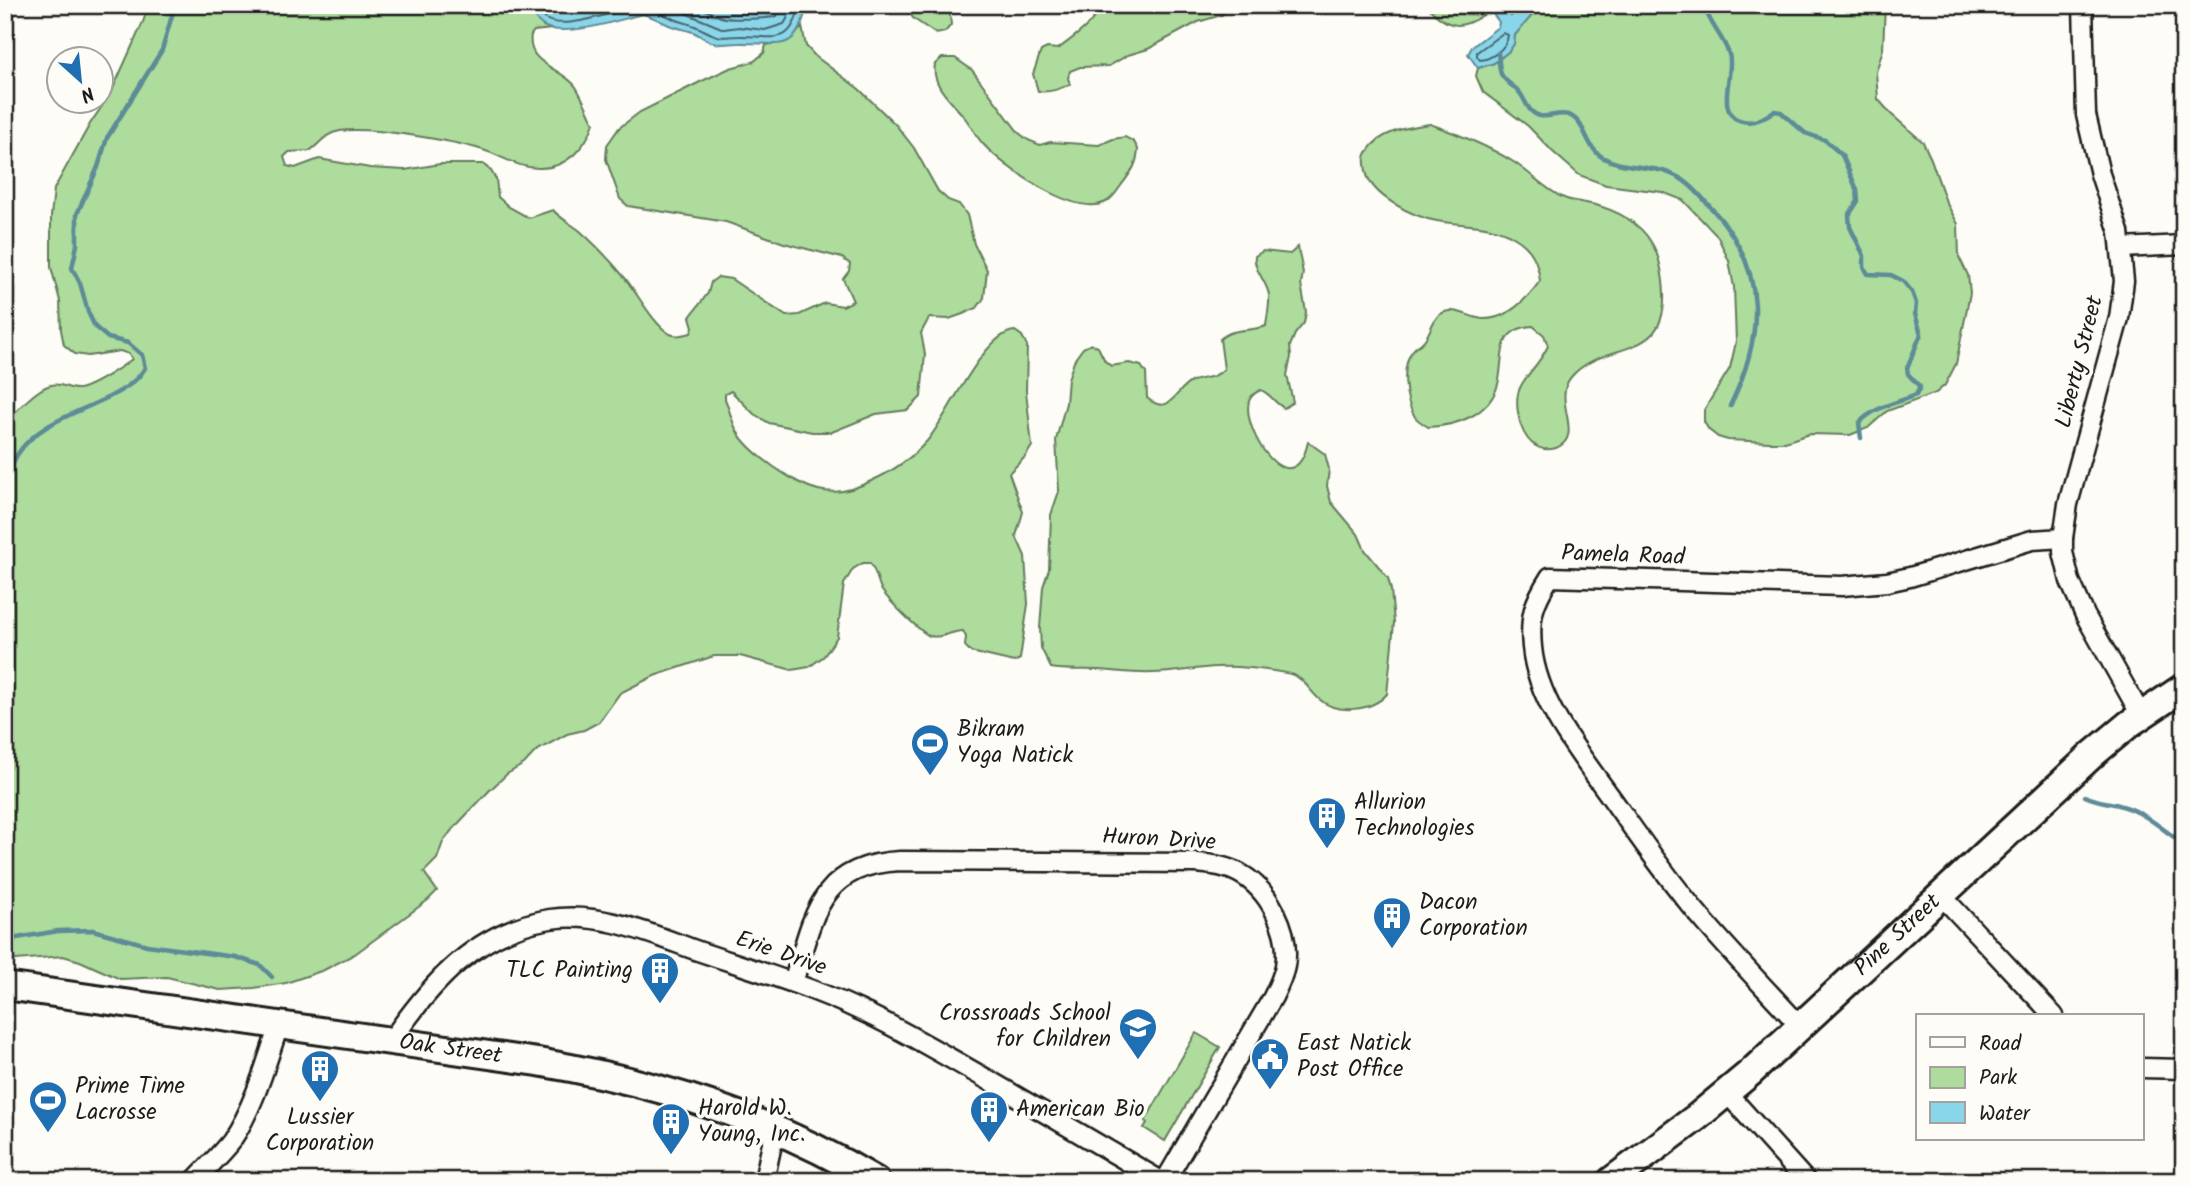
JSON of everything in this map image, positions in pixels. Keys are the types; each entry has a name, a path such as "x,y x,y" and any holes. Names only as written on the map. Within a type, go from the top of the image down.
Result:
{"main road":[{"name":"Pine Street","path":"1611,1181 1727,1093 2093,754 2141,715 2184,687"},
{"name":"Oak Street","path":"5,986 538,1062 608,1075 671,1092 775,1130 844,1161 876,1181"}],"street":[{"name":"Liberty Street","path":"2083,5 2085,96 2090,136 2119,232 2124,281 2119,318 2073,485 2063,538 2065,566 2077,598 2141,715"},
{"path":"2121,248 2184,245"},
{"name":"Pamela Road","path":"1800,1026 1692,907 1594,775 1567,733 1548,698 1535,664 1531,630 1536,599 1550,577 1819,587 1865,585 1910,577 2017,543 2063,538"},
{"name":"Huron Drive","path":"793,983 810,926 822,898 847,875 869,865 900,861 1196,863 1238,872 1261,890 1271,903 1286,948 1285,964 1273,997 1163,1181"},
{"path":"1941,895 2052,1014"},
{"name":"Erie Drive","path":"390,1041 430,987 455,965 494,938 528,924 579,917 623,926 845,1003 891,1025 1163,1181"},
{"path":"194,1181 224,1150 239,1128 279,1025"},
{"path":"2144,1068 2184,1069"},
{"path":"1727,1093 1807,1181"},
{"path":"764,1181 775,1130"}],"green space":[{"path":"149,5 531,5 543,26 552,29 534,31 531,35 534,53 576,87 594,123 581,148 567,160 550,167 533,168 483,150 453,143 390,132 353,130 330,134 309,151 289,152 284,157 287,166 295,168 319,159 370,168 405,170 440,164 483,164 496,179 498,197 509,207 529,218 553,210 609,259 657,323 670,334 677,336 691,333 693,327 690,317 708,293 711,282 718,277 731,279 786,316 799,315 825,303 843,306 853,301 843,279 850,264 842,258 784,243 726,222 628,206 620,199 606,159 607,145 619,128 640,112 730,68 753,62 764,53 766,45 786,40 802,27 806,46 859,89 896,125 914,148 938,191 948,200 959,204 967,215 974,244 987,270 984,298 977,308 963,314 949,319 929,318 921,333 925,354 921,397 908,410 876,414 832,432 812,432 769,423 754,414 731,391 725,394 725,399 741,437 764,460 809,487 827,492 844,491 879,477 915,453 935,430 991,345 1003,335 1015,331 1022,336 1027,346 1026,391 1032,446 1009,473 1023,512 1016,536 1025,556 1028,604 1020,659 1014,662 971,652 965,646 966,637 963,631 930,636 904,615 884,593 870,563 863,563 853,569 844,584 837,637 824,656 809,667 792,670 740,656 714,656 654,676 620,693 599,722 584,730 567,734 536,751 524,764 507,774 452,830 443,842 437,859 424,872 437,891 428,900 355,954 324,970 286,983 220,990 167,977 120,979 63,956 5,961 5,425 26,402 45,387 55,384 75,389 83,388 106,377 132,359 129,354 120,351 88,356 75,354 64,345 60,301 51,267 51,216 54,189 90,124 95,116 116,116 116,82"},
{"path":"902,5 949,5 951,25 945,32 936,34 914,19"},
{"path":"1101,5 1219,5 1225,10 1222,15 1198,22 1109,66 1080,67 1070,71 1070,84 1050,91 1038,91 1033,74 1041,51 1047,48 1058,49 1070,40 1089,24"},
{"path":"1426,5 1486,5 1489,11 1471,22 1456,25 1442,20"},
{"path":"1541,5 1885,5 1883,49 1876,72 1878,99 1923,142 1946,202 1958,224 1959,257 1968,275 1970,293 1956,364 1945,385 1936,393 1887,411 1868,428 1850,435 1809,434 1785,442 1769,442 1728,440 1709,430 1704,422 1704,410 1730,368 1736,342 1734,287 1729,261 1718,237 1683,200 1662,192 1606,185 1579,175 1528,126 1483,92 1476,76 1478,68 1494,63 1509,51 1514,44 1515,35"},
{"path":"942,58 955,58 972,70 1019,133 1028,140 1040,145 1050,142 1099,145 1125,137 1134,142 1138,149 1132,170 1110,199 1093,205 1077,203 1041,188 1007,165 984,145 944,94 936,80 935,72 935,64"},
{"path":"1430,124 1502,155 1564,198 1603,207 1627,218 1641,229 1657,253 1664,293 1662,315 1655,330 1631,347 1584,365 1571,377 1564,397 1568,435 1556,448 1543,449 1531,442 1522,429 1518,411 1519,390 1548,346 1544,335 1533,326 1521,328 1507,339 1494,395 1480,411 1460,421 1428,427 1416,418 1412,410 1405,384 1406,365 1413,350 1424,341 1438,316 1443,312 1455,311 1484,319 1501,316 1523,301 1540,281 1533,256 1526,246 1515,238 1487,227 1437,221 1417,215 1384,197 1369,180 1365,158 1373,144 1387,134"},
{"path":"1298,247 1306,312 1304,323 1290,346 1291,357 1287,375 1293,402 1284,408 1261,390 1249,401 1249,414 1260,445 1270,458 1281,466 1291,468 1301,460 1308,442 1325,454 1329,469 1327,486 1331,502 1358,534 1365,550 1388,578 1394,623 1387,694 1373,704 1344,709 1326,704 1296,676 1269,670 1217,667 1146,673 1051,668 1041,648 1043,587 1049,569 1051,515 1059,491 1056,440 1066,403 1068,379 1075,359 1083,348 1091,344 1098,347 1105,361 1111,366 1129,363 1141,366 1146,373 1147,398 1162,405 1167,403 1193,381 1213,376 1224,369 1220,339 1225,335 1266,326 1269,295 1256,266 1255,256 1263,251 1290,254"},
{"path":"1196,1033 1220,1047 1165,1141 1144,1128 1147,1123 1145,1121"}],"water":[{"path":"531,5 807,5 797,32 784,43 722,44 642,14 591,27 551,29 538,21"},
{"path":"1486,5 1503,5 1511,16 1524,5 1541,5 1515,35 1514,44 1509,51 1494,63 1478,68 1468,54 1472,47 1498,27 1499,22"}],"waterway":[{"path":"5,540 11,515 9,474 17,455 30,439 46,427 120,391 134,381 145,368 142,355 128,343 108,338 95,327 72,268 77,245 77,214 98,167 107,138 162,50 175,5"},
{"path":"1704,5 1729,54 1727,100 1732,116 1749,122 1774,111 1781,112 1805,133 1825,140 1842,155 1857,190 1858,201 1849,215 1850,227 1864,256 1864,267 1868,274 1891,275 1903,281 1912,292 1916,303 1915,314 1921,334 1907,368 1908,374 1920,387 1916,395 1865,417 1859,423 1861,438"},
{"path":"1498,53 1501,74 1520,93 1533,112 1540,116 1571,116 1580,124 1593,148 1602,157 1621,164 1662,171 1683,180 1699,194 1731,233 1744,256 1752,280 1755,305 1749,355 1730,406"},
{"path":"2085,796 2139,813 2184,844"},
{"path":"5,940 58,931 93,930 147,945 235,957 260,965 272,977"}],"place":[{"name":"Bikram Yoga Natick","path":"930,777"},
{"name":"Allurion Technologies","path":"1327,850"},
{"name":"Dacon Corporation","path":"1392,950"},
{"name":"TLC Painting","path":"660,1005"},
{"name":"Crossroads School for Children","path":"1138,1061"},
{"name":"East Natick Post Office","path":"1270,1091"},
{"name":"Lussier Corporation","path":"320,1103"},
{"name":"Prime Time Lacrosse","path":"48,1134"},
{"name":"American Bio","path":"989,1144"},
{"name":"Harold W. Young, Inc.","path":"671,1156"}]}
